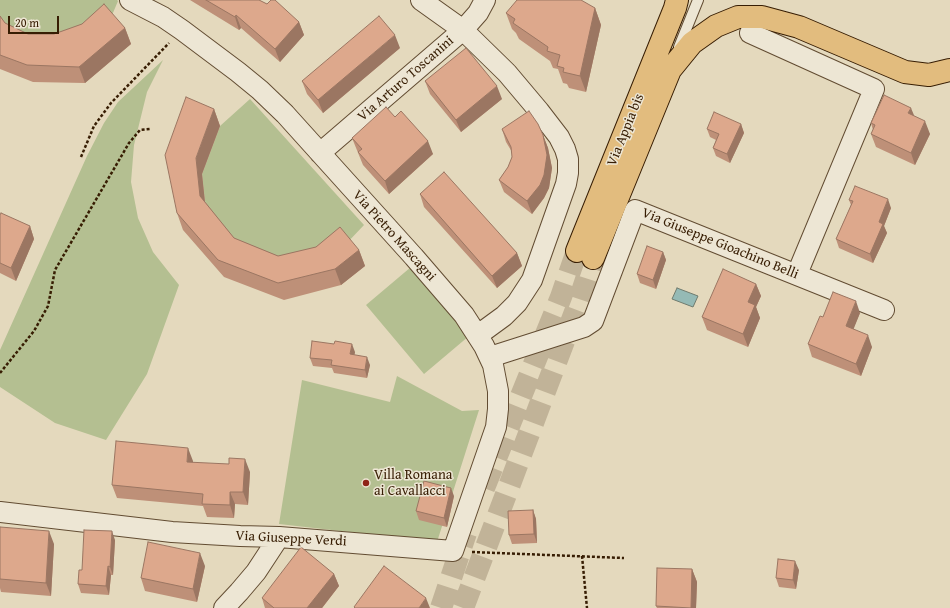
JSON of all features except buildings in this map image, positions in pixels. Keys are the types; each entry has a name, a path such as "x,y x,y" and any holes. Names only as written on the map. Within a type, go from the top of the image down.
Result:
{"highway":[{"name":"Via Appia bis","path":"677,3 585,255 670,70 692,43 710,30 738,17 750,16 774,19 799,27 905,72 929,75 950,70"}],"street":[{"name":"Via Pietro Mascagni","path":"130,0 163,17 182,30 253,84 282,111 414,257 464,315 478,335 490,357 496,375 498,391 496,427 453,551"},
{"path":"421,0 463,30 507,73 539,110 562,143 568,159 566,184 536,272 530,284 517,303 478,335"},
{"name":"Via Arturo Toscanini","path":"320,153 463,30 478,13 485,0"},
{"path":"750,33 874,89 797,274"},
{"name":"Via Giuseppe Gioachino Belli","path":"490,357 584,327 593,321 635,210 884,310"},
{"name":"Via Giuseppe Verdi","path":"0,512 172,532 279,537 453,551"},
{"path":"224,608 256,572 279,537"}],"lane":[{"path":"670,70 698,0"}],"path":[{"path":"81,157 94,126 111,103 182,30"},
{"path":"0,373 34,331 48,306 55,270 129,143 140,130 150,129"},
{"path":"453,551 624,558"},
{"path":"582,556 587,608"}],"green space":[{"path":"0,0 118,1 110,20 60,50 0,24"},
{"path":"163,60 147,92 134,145 131,182 138,218 153,252 179,285 147,374 106,440 55,423 0,387 0,350 87,156 104,123 118,102"},
{"path":"250,99 364,225 346,244 322,263 240,255 206,212 202,174 220,126"},
{"path":"411,267 469,336 424,374 366,305"},
{"path":"397,376 462,411 479,410 437,542 279,524 302,380 390,402"}],"water":[{"path":"677,288 698,296 693,307 672,299"}],"tunnel":[{"path":"484,488 561,297 577,251"},
{"path":"463,608 578,304 593,258"},
{"path":"441,608 466,533"}],"place":[{"name":"Villa Romana ai Cavallacci","path":"366,483"}]}
